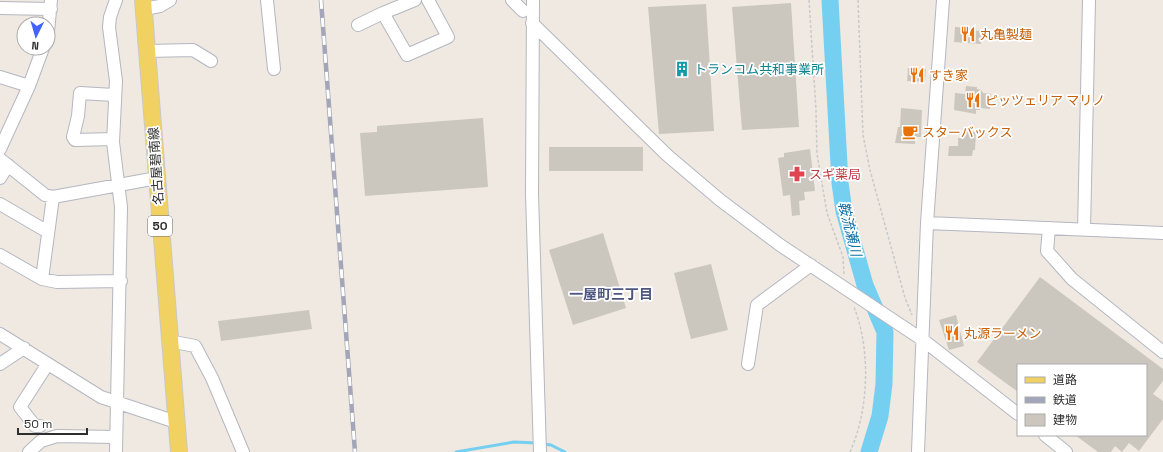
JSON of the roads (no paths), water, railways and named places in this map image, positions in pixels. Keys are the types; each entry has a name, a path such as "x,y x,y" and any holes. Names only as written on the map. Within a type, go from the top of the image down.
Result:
{"main road":[{"name":"名古屋碧南線","path":"143,4 179,452"}],"street":[{"path":"116,0 109,27 116,81 114,95 113,139 117,186 121,207 121,281 116,452"},
{"path":"143,4 160,6 170,0"},
{"path":"266,0 274,69"},
{"path":"358,25 415,0"},
{"path":"383,14 407,55 448,37 428,0"},
{"path":"512,0 523,11"},
{"path":"533,0 532,194 540,446"},
{"path":"918,452 927,223 943,0"},
{"path":"1084,230 1089,0"},
{"path":"0,8 51,5 50,16"},
{"path":"532,23 662,149 714,195 780,245 849,290 910,323 923,340 1017,413"},
{"path":"147,51 193,50 211,61"},
{"path":"0,150 3,134 29,86 40,56"},
{"path":"0,77 29,86"},
{"path":"113,139 75,140 73,137 78,116 80,93 114,95"},
{"path":"0,178 4,162 45,195 53,198 157,178"},
{"path":"42,279 53,198"},
{"path":"0,204 48,232"},
{"path":"927,223 1163,234"},
{"path":"1049,228 1047,251 1072,279 1163,352"},
{"path":"0,255 42,279 58,282 121,281"},
{"path":"748,364 757,306 812,265"},
{"path":"0,334 24,348 47,365 101,397 118,404 176,422"},
{"path":"169,341 194,346 212,378 243,452"},
{"path":"0,364 24,348"},
{"path":"40,426 35,426 20,407 47,365"},
{"path":"29,452 41,441 57,436 116,438"},
{"path":"1046,436 1066,452"}],"waterway":[{"name":"鞍流瀬川","path":"830,0 840,183 844,211 865,285 885,332 884,384 880,416 869,452"},
{"path":"456,452 514,442 537,443"},
{"path":"543,444 551,445 565,452"}],"railway":[{"path":"321,0 355,452"}],"place":[{"name":"丸亀製麺","path":"968,34"},
{"name":"トランコム共和事業所","path":"682,69"},
{"name":"すき家","path":"917,75"},
{"name":"ピッツェリア マリノ","path":"973,100"},
{"name":"スターバックス","path":"910,132"},
{"name":"スギ薬局","path":"797,174"},
{"name":"丸源ラーメン","path":"952,333"}],"district":[{"name":"一屋町三丁目","path":"611,294"}]}
